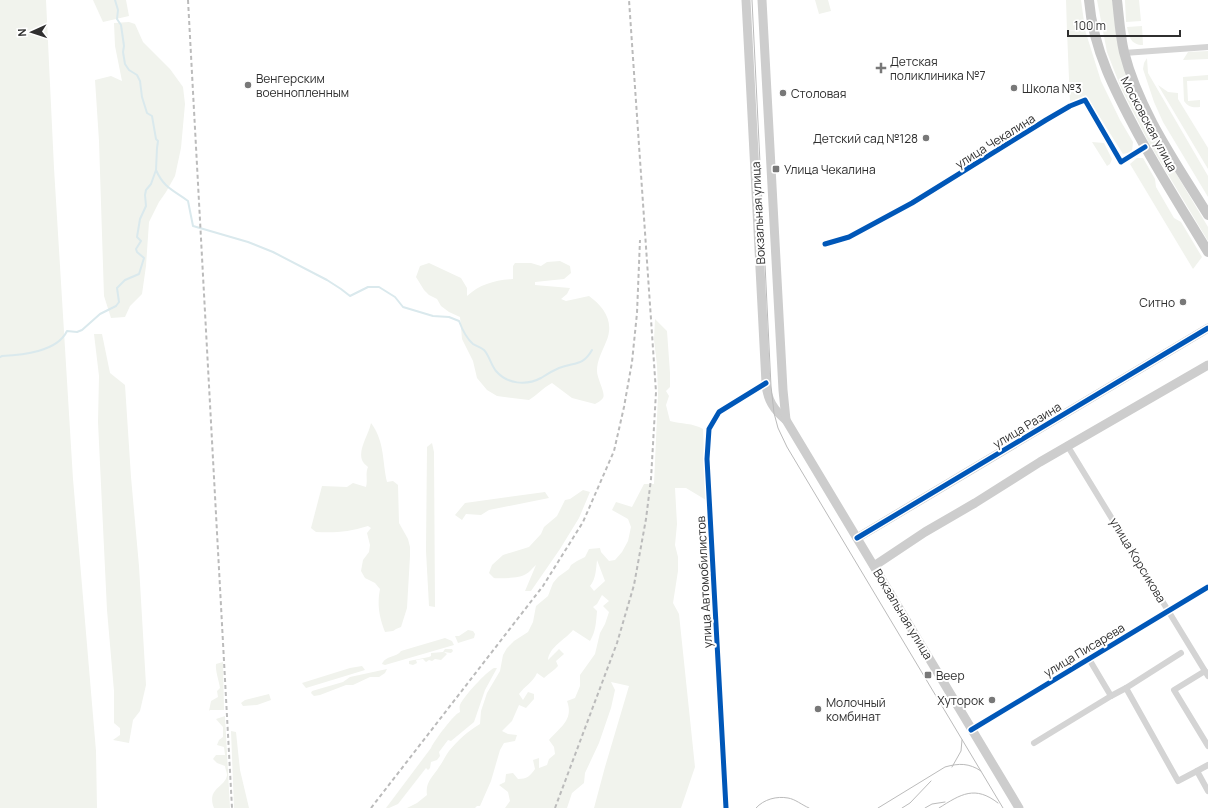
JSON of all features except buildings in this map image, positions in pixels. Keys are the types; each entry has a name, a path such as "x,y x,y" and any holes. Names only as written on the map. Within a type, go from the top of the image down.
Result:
{"main road":[{"name":"Вокзальная улица","path":"746,0 766,383 771,403 786,420 1019,808"},
{"name":"Вокзальная улица","path":"762,0 783,390 786,420"},
{"name":"Московская улица","path":"1089,0 1093,31 1099,51 1118,96 1145,147 1208,252"},
{"name":"Московская улица","path":"1117,0 1124,53 1134,82 1157,132 1208,215"},
{"name":"улица Разина","path":"857,538 1208,328"},
{"path":"874,566 925,532 975,503 1068,445 1208,365"}],"street":[{"path":"1124,53 1208,48"},
{"name":"улица Чекалина","path":"825,244 849,237 912,203 1046,120 1070,106 1085,100 1121,162 1145,147"},
{"name":"улица Автомобилистов","path":"726,808 707,459 709,429 719,412 766,383"},
{"name":"улица Корсикова","path":"1068,445 1206,673"},
{"name":"улица Писарева","path":"971,730 1208,586"},
{"path":"1034,743 1181,653"},
{"path":"1089,659 1111,696"},
{"path":"1206,673 1174,690 1208,746"},
{"path":"1126,688 1178,781 1208,765"},
{"path":"1197,771 1208,791"}],"shaded area":[{"path":"0,0 46,0 54,168 73,479 96,751 97,808 0,808"},
{"path":"93,0 126,0 129,16 103,22"},
{"path":"815,0 828,0 831,11 819,14"},
{"path":"1066,0 1081,0 1085,29 1067,31"},
{"path":"1097,0 1112,0 1129,82 1140,109 1155,138 1208,227 1208,241 1149,143 1121,88 1107,52"},
{"path":"1125,0 1139,0 1141,21 1126,22"},
{"path":"129,22 135,24 143,42 170,69 183,87 185,104 181,148 175,176 149,222 146,266 142,294 130,306 125,317 111,318 104,296 99,141 95,80 111,76 122,81 115,46 114,23"},
{"path":"1142,26 1143,45 1139,45 1131,40 1127,27"},
{"path":"1085,30 1101,81 1120,120 1133,142 1132,152 1123,154 1086,95 1070,103 1067,31"},
{"path":"1208,51 1208,59 1183,60 1188,52"},
{"path":"1147,58 1148,73 1208,176 1208,197 1163,122 1154,102 1143,69"},
{"path":"1208,75 1208,80 1187,81 1188,101 1200,100 1200,107 1189,106 1184,101 1183,77"},
{"path":"1158,85 1168,92 1178,93 1178,99 1208,148 1208,169"},
{"path":"1092,142 1104,143 1112,159 1110,164 1107,166"},
{"path":"1137,158 1143,158 1155,179 1156,187 1174,218 1181,222 1202,257 1193,269 1130,164"},
{"path":"560,261 570,266 571,273 564,279 535,282 535,285 570,288 567,294 561,299 566,301 589,296 603,310 609,322 609,328 597,371 604,396 595,404 572,398 552,383 529,400 497,396 487,390 477,378 473,361 462,339 460,317 441,306 437,299 429,295 424,290 416,277 420,266 429,263 461,278 467,288 467,296 477,288 488,283 513,279 513,266 515,263 531,263 541,266 547,262"},
{"path":"655,319 667,331 670,387 666,391 669,396 666,405 670,421 703,429 706,500 686,488 675,488 677,524 675,545 678,557 678,571 673,603 679,614 695,767 681,808 594,808 629,686 611,682 615,690 611,708 599,743 585,773 584,783 572,793 567,808 505,808 510,801 508,792 499,785 505,782 506,774 513,773 518,779 526,778 535,769 533,760 539,758 539,768 547,765 549,759 555,754 554,747 549,740 565,723 569,713 567,701 575,698 580,686 580,675 595,654 600,633 609,612 603,606 609,601 602,595 597,604 593,607 597,611 595,630 590,641 573,630 551,651 549,655 548,660 559,649 564,654 556,661 558,666 544,678 537,673 519,694 523,700 528,692 534,694 534,699 526,708 519,705 512,721 502,731 508,734 517,735 515,741 504,743 500,750 491,781 480,806 475,808 407,808 417,803 427,795 428,783 449,751 463,736 480,724 481,711 487,693 500,671 503,655 514,641 528,632 533,622 536,606 548,596 553,583 558,577 569,569 571,565 585,557 589,549 600,548 601,552 609,561 615,560 622,552 628,541 631,527 628,519 612,510 616,502 632,507 644,484 654,484 658,395 654,340","holes":["597,560 605,581 594,591 590,586 595,577"]},
{"path":"94,334 102,334 110,373 125,385 139,566 146,685 140,711 133,720 129,743 113,740 120,735 120,728 114,723 114,691 107,610 98,422 99,376"},
{"path":"371,423 376,430 381,444 387,482 393,481 398,485 399,523 408,539 410,547 407,608 401,627 393,631 385,632 379,610 380,589 375,583 365,578 361,571 363,560 369,552 370,545 367,533 371,528 368,526 342,532 316,532 311,528 322,486 347,487 353,483 366,487 368,467 362,460 361,451"},
{"path":"432,443 434,452 435,607 429,606 426,551 427,447"},
{"path":"583,490 590,492 579,518 531,591 525,591 536,565 526,574 515,577 494,578 489,573 492,565 503,555 529,547 541,534 544,527 557,516 565,500 570,499"},
{"path":"545,492 549,498 489,510 481,515 466,514 462,520 455,515 465,503"},
{"path":"468,630 473,631 475,634 474,638 458,643 455,636 459,636"},
{"path":"445,638 452,641 454,645 385,665 382,664 386,659 401,651"},
{"path":"445,649 452,649 453,651 451,653 444,652 447,654 441,660 435,659 426,662 423,659 416,660 417,663 413,665 409,664 409,661 429,657 431,656 431,653 443,652"},
{"path":"223,662 224,710 209,711 211,701 218,697 217,691 220,688 216,664"},
{"path":"362,666 365,670 306,688 302,683 350,668"},
{"path":"497,668 485,690 474,722 451,741 448,740 439,752 440,756 437,760 431,762 430,768 428,770 426,768 398,804 386,808 431,748 444,728 453,717 460,712 460,706 465,696 490,670"},
{"path":"387,669 385,673 379,677 370,677 353,685 346,685 320,695 314,696 311,693 312,691 343,682 350,677"},
{"path":"269,694 271,700 257,705 243,706 241,703 245,700"},
{"path":"225,716 230,808 214,808 212,801 214,792 226,779 227,775 225,766 217,763 213,759 216,755 225,755 224,747 217,745 219,740 223,737 223,727 216,719"},
{"path":"231,731 236,732 240,770 249,808 234,808"}],"waterway":[{"path":"0,357 38,351 55,344 67,331 77,332 82,330 100,314 116,306 119,302 117,288 125,280 139,274 144,258 137,252 136,249 141,241 137,237 140,219 146,206 146,190 151,184 156,170 158,141 156,139 152,116 147,113 142,97 140,81 137,75 129,70 125,64 121,25 117,19 118,10 115,0"},
{"path":"156,170 166,185 188,201 193,226 248,242 273,252 327,280 350,296 368,287 379,287 395,297 403,307 433,316 449,317 459,321 468,339 473,344 484,350 496,371 506,379 523,383 535,381 559,368 582,361 592,350"}],"tram line":[{"path":"752,0 771,386 774,413 778,428 787,447 1003,808"},
{"path":"952,767 961,751 962,740"},
{"path":"878,808 945,767 964,764 981,771"},
{"path":"902,808 910,803 931,781"},
{"path":"939,808 961,796 975,793 990,797 998,803"},
{"path":"756,808 767,800 779,797 791,799 809,808"},
{"path":"925,808 932,804 945,802"}],"railway":[{"path":"188,0 232,808"},
{"path":"555,808 617,643 634,585 646,519 651,479 656,392 629,0"},
{"path":"371,808 543,586 583,522 614,451 624,407 632,362 637,313 640,240"}],"cycle path":[{"path":"825,244 849,237 912,203 1046,120 1070,106 1085,100 1121,162 1145,147"},
{"path":"857,538 1208,328"},
{"path":"726,808 707,459 709,429 719,412 766,383"},
{"path":"971,730 1208,587"}],"place":[{"name":"Детская поликлиника №7","path":"881,68"},
{"name":"Венгерским военнопленным","path":"248,85"},
{"name":"Школа №3","path":"1014,88"},
{"name":"Столовая","path":"783,93"},
{"name":"Детский сад №128","path":"926,138"},
{"name":"Улица Чекалина","path":"776,169"},
{"name":"Ситно","path":"1183,302"},
{"name":"Веер","path":"928,675"},
{"name":"Хуторок","path":"992,700"},
{"name":"Молочный комбинат","path":"818,709"}]}
